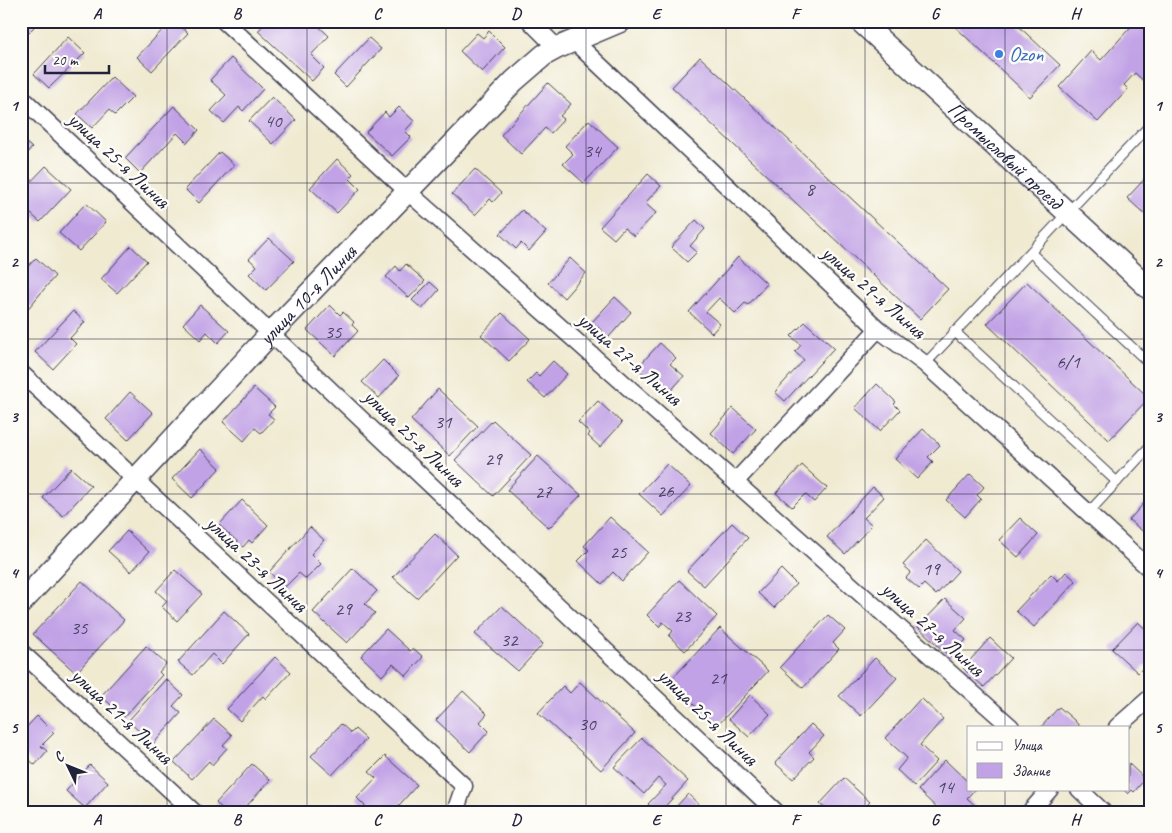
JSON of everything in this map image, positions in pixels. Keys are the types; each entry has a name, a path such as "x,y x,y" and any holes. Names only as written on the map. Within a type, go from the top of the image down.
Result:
{"street":[{"name":"улица 27-я Линия","path":"224,21 407,191 1010,726"},
{"name":"улица 29-я Линия","path":"530,21 565,44 878,329 925,364 1151,570"},
{"name":"улица 10-я Линия","path":"21,603 272,332 514,81 544,55 565,44 621,21"},
{"name":"Промысловый проезд","path":"866,24 1067,214 1151,290"},
{"name":"улица 25-я Линия","path":"21,97 272,332 776,812"},
{"path":"736,481 878,329"},
{"name":"улица 23-я Линия","path":"21,373 464,786 456,809 453,812"},
{"name":"улица 21-я Линия","path":"21,652 194,812"},
{"path":"1118,726 1151,697"},
{"path":"1030,812 1049,790"},
{"path":"1080,790 1103,812"}],"lane":[{"path":"925,364 954,331 1031,253 1151,124"},
{"path":"1031,253 1151,365"},
{"path":"954,331 1117,482"},
{"path":"1088,513 1151,445"}],"building":[{"path":"21,21 35,21 32,25 34,27 21,40"},
{"path":"171,21 175,21 188,33 152,71 137,57"},
{"path":"267,21 313,21 329,36 311,55 324,68 312,81 258,31"},
{"path":"949,21 1013,21 1060,65 1030,97"},
{"path":"1136,21 1151,21 1151,85 1149,86 1135,73 1124,85 1128,89 1098,122 1059,87 1091,51 1101,60"},
{"path":"489,31 505,47 482,72 460,51 477,33 483,38"},
{"path":"68,37 85,53 49,88 34,74"},
{"path":"369,38 381,49 346,87 334,75"},
{"path":"700,57 948,289 920,319 672,87"},
{"path":"231,58 263,89 243,111 239,107 224,123 211,111 226,95 210,80"},
{"path":"112,77 133,97 115,115 109,110 92,128 77,114"},
{"path":"548,83 571,104 560,116 564,119 551,133 545,128 521,154 501,135"},
{"path":"272,97 296,120 273,144 249,121"},
{"path":"174,106 199,130 187,143 177,133 140,173 125,158"},
{"path":"399,107 414,121 405,131 411,137 392,156 366,132 385,112 389,117"},
{"path":"589,120 618,147 584,183 563,164 573,154 565,146"},
{"path":"21,138 32,148 21,160"},
{"path":"220,152 234,165 199,203 185,189"},
{"path":"337,159 353,174 349,178 360,189 337,213 310,188"},
{"path":"46,166 71,189 40,222 21,205 21,192"},
{"path":"475,169 501,193 493,202 490,199 475,215 452,194"},
{"path":"1151,172 1151,220 1127,198"},
{"path":"648,174 661,186 645,203 656,213 634,236 624,228 614,239 600,227"},
{"path":"86,203 106,222 79,251 59,233"},
{"path":"522,210 546,232 529,251 521,243 516,249 500,234"},
{"path":"696,220 705,229 690,246 697,252 687,262 671,247"},
{"path":"269,238 294,261 266,290 249,274 257,266 249,259"},
{"path":"131,246 147,261 117,293 101,279"},
{"path":"738,257 767,284 748,305 745,303 735,313 719,298 706,312 720,324 712,333 689,312"},
{"path":"36,258 55,276 21,317 21,274"},
{"path":"570,258 586,273 564,298 548,283"},
{"path":"406,264 425,281 409,298 386,277 396,266 400,271"},
{"path":"430,282 439,290 422,309 412,300"},
{"path":"1027,282 1149,398 1109,440 987,324"},
{"path":"615,297 631,312 609,337 592,322"},
{"path":"200,305 229,331 218,343 207,332 200,340 183,324"},
{"path":"330,305 340,315 343,312 354,322 352,325 358,331 335,356 307,330"},
{"path":"73,311 85,322 70,338 76,344 53,369 35,352"},
{"path":"502,313 530,339 509,361 481,335"},
{"path":"805,322 834,348 785,401 775,392 804,360 795,352 801,345 791,336"},
{"path":"660,343 676,358 670,364 684,376 667,395 637,368"},
{"path":"383,360 399,376 379,398 362,382"},
{"path":"553,361 567,374 545,398 527,382 536,373 539,376"},
{"path":"877,384 896,402 894,404 900,410 880,431 855,408"},
{"path":"254,388 275,407 268,414 274,419 261,433 255,428 244,441 223,422"},
{"path":"438,389 478,426 450,456 411,420"},
{"path":"130,392 153,413 128,440 106,419"},
{"path":"598,401 622,423 600,447 588,436 590,433 578,422"},
{"path":"733,408 756,429 733,454 711,433"},
{"path":"493,420 531,455 493,496 455,460"},
{"path":"923,429 940,445 928,457 933,462 917,479 895,459"},
{"path":"200,449 220,468 192,498 172,479"},
{"path":"538,456 581,495 549,528 507,490"},
{"path":"667,464 691,486 663,516 639,494"},
{"path":"802,465 827,488 814,502 805,494 792,507 776,493"},
{"path":"71,468 91,486 63,516 43,498"},
{"path":"970,474 984,487 977,495 981,499 965,517 946,500"},
{"path":"873,487 884,497 864,518 872,525 845,554 827,537"},
{"path":"1151,495 1151,538 1129,520"},
{"path":"242,500 268,525 252,543 249,540 243,547 219,525"},
{"path":"610,517 648,552 622,581 613,572 602,584 578,561 589,550 584,546"},
{"path":"1020,518 1038,535 1018,557 999,540"},
{"path":"732,523 748,538 704,586 687,571"},
{"path":"310,527 324,540 311,554 321,564 306,579 299,573 285,587 269,572"},
{"path":"127,531 149,552 131,572 108,551"},
{"path":"435,534 457,555 417,598 393,577"},
{"path":"926,540 958,571 936,595 924,584 919,589 906,578 911,572 903,565"},
{"path":"353,568 377,591 365,604 375,613 347,643 313,612"},
{"path":"781,569 796,584 774,608 758,593"},
{"path":"175,570 202,594 177,621 162,607 167,601 156,591"},
{"path":"1066,572 1076,581 1034,627 1016,611 1051,574 1058,581"},
{"path":"679,580 717,616 685,651 669,636 673,631 663,622 659,627 647,615"},
{"path":"82,581 124,620 76,673 33,634"},
{"path":"945,599 966,618 955,630 966,640 950,657 918,627"},
{"path":"502,606 543,644 518,671 475,634"},
{"path":"224,611 249,634 222,664 212,654 193,675 178,662"},
{"path":"828,615 845,630 833,643 839,649 803,688 780,667"},
{"path":"1138,622 1151,634 1151,660 1138,673 1112,649"},
{"path":"720,628 768,671 717,726 669,682"},
{"path":"386,629 410,651 413,648 423,657 406,676 393,664 382,676 361,656"},
{"path":"990,638 1011,658 984,687 963,668"},
{"path":"146,646 166,664 159,672 162,675 124,717 101,696"},
{"path":"275,657 291,672 266,699 263,696 240,721 227,709"},
{"path":"875,658 897,678 861,716 839,696"},
{"path":"166,679 183,695 173,706 181,713 153,744 128,721"},
{"path":"580,682 635,733 601,770 538,713 563,686 570,693"},
{"path":"463,691 487,714 480,722 489,731 470,752 436,720"},
{"path":"750,695 770,714 749,737 729,719"},
{"path":"921,698 943,719 920,745 937,761 914,786 897,770 907,758 885,738"},
{"path":"1059,707 1079,726 1042,726"},
{"path":"37,716 54,733 41,746 47,751 35,765 21,752 21,733"},
{"path":"214,719 232,735 223,745 227,748 212,765 209,761 192,779 174,762"},
{"path":"341,724 351,733 355,729 366,739 332,775 311,756"},
{"path":"811,724 824,736 809,752 814,757 793,779 775,763"},
{"path":"642,738 688,781 660,812 656,812 648,804 666,785 658,778 644,794 614,767"},
{"path":"385,756 417,785 393,812 371,812 357,798 376,778 369,772"},
{"path":"945,760 967,781 967,790 974,790 967,798 982,812 941,812 918,790"},
{"path":"252,764 270,780 244,809 247,812 226,812 216,803"},
{"path":"90,765 108,782 85,808 66,791"},
{"path":"1130,765 1145,779 1134,792 1132,790 1128,794 1124,790 1130,790"},
{"path":"844,778 870,802 860,812 829,812 820,804"},
{"path":"688,794 707,812 671,812"}],"place":[{"name":"Ozon","path":"999,54"}]}
